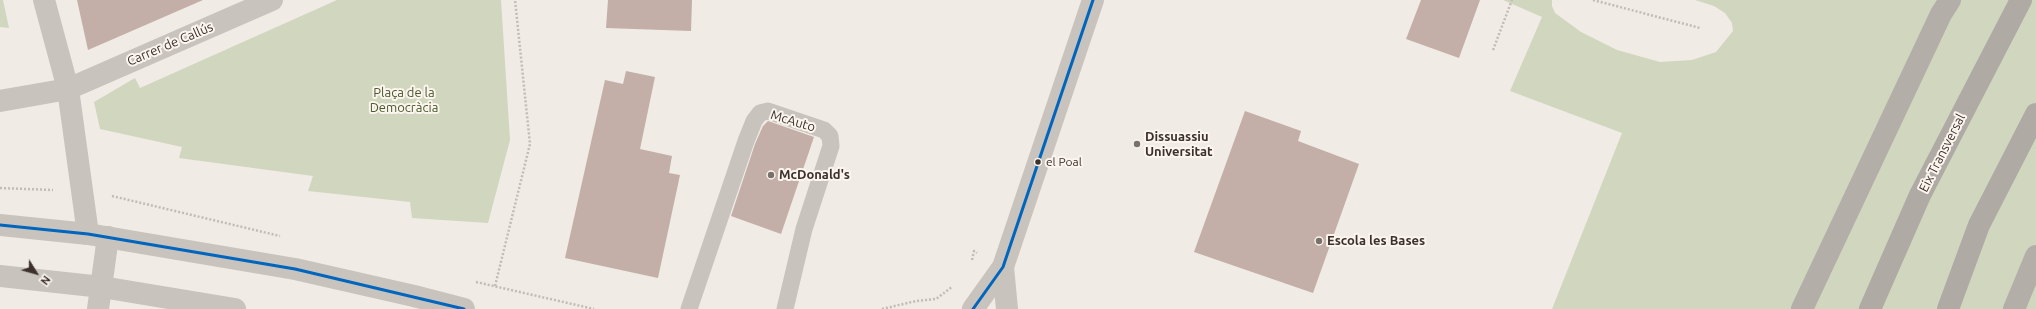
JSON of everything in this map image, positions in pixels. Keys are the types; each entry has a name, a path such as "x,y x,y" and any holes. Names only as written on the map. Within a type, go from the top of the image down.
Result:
{"highway":[{"path":"1802,309 1941,14 1950,0"},
{"name":"Eix Transversal","path":"1870,309 1920,195 2021,0"},
{"path":"1948,309 1979,225 2036,114"},
{"path":"2014,309 2036,256"}],"street":[{"path":"44,0 68,89 82,191 98,235 102,287 98,309"},
{"name":"Carrer de Callús","path":"0,101 68,89 272,0"},
{"path":"972,309 1003,267 1093,0"},
{"path":"0,225 98,235 295,269 464,309"},
{"path":"1003,267 1007,309"},
{"path":"0,276 102,287 235,309"}],"lane":[{"name":"McAuto","path":"689,309 754,121 760,113 768,112 824,130 830,136 831,146 804,229 785,309"}],"path":[{"path":"495,286 530,144 516,0"},
{"path":"1493,50 1512,0"},
{"path":"1593,0 1700,28"},
{"path":"0,188 82,191"},
{"path":"971,263 974,251"},
{"path":"882,309 916,301 936,299 955,285"}],"green space":[{"path":"0,0 3,0 9,28 0,27"},
{"name":"Plaça de la Democràcia","path":"337,0 501,0 510,140 488,223 412,218 410,202 308,191 313,176 179,158 182,147 100,129 94,102 135,78 140,88"},
{"path":"1503,0 1552,0 1552,6 1555,13 1581,32 1617,50 1660,62 1692,60 1716,52 1733,31 1732,23 1725,13 1714,6 1695,0 2036,0 2036,309 1552,309 1622,133 1510,91 1542,17"}],"building":[{"path":"77,0 203,0 88,50"},
{"path":"608,0 692,0 691,31 606,28"},
{"path":"1421,0 1480,0 1459,58 1406,39"},
{"path":"626,71 655,77 640,149 672,156 669,173 680,175 658,278 565,258 605,80 623,84"},
{"path":"1245,111 1301,131 1298,141 1359,164 1313,293 1194,252"},
{"name":"McDonald's","path":"768,121 814,137 781,234 731,216 755,144 763,126"}],"transit line":[{"path":"973,309 1003,267 1093,0"},
{"path":"0,225 88,234 295,269 464,309"}],"place":[{"name":"Dissuassiu Universitat","path":"1137,144"},
{"name":"el Poal","path":"1038,162"},
{"name":"McDonald's","path":"771,175"},
{"name":"Escola les Bases","path":"1319,241"}]}
